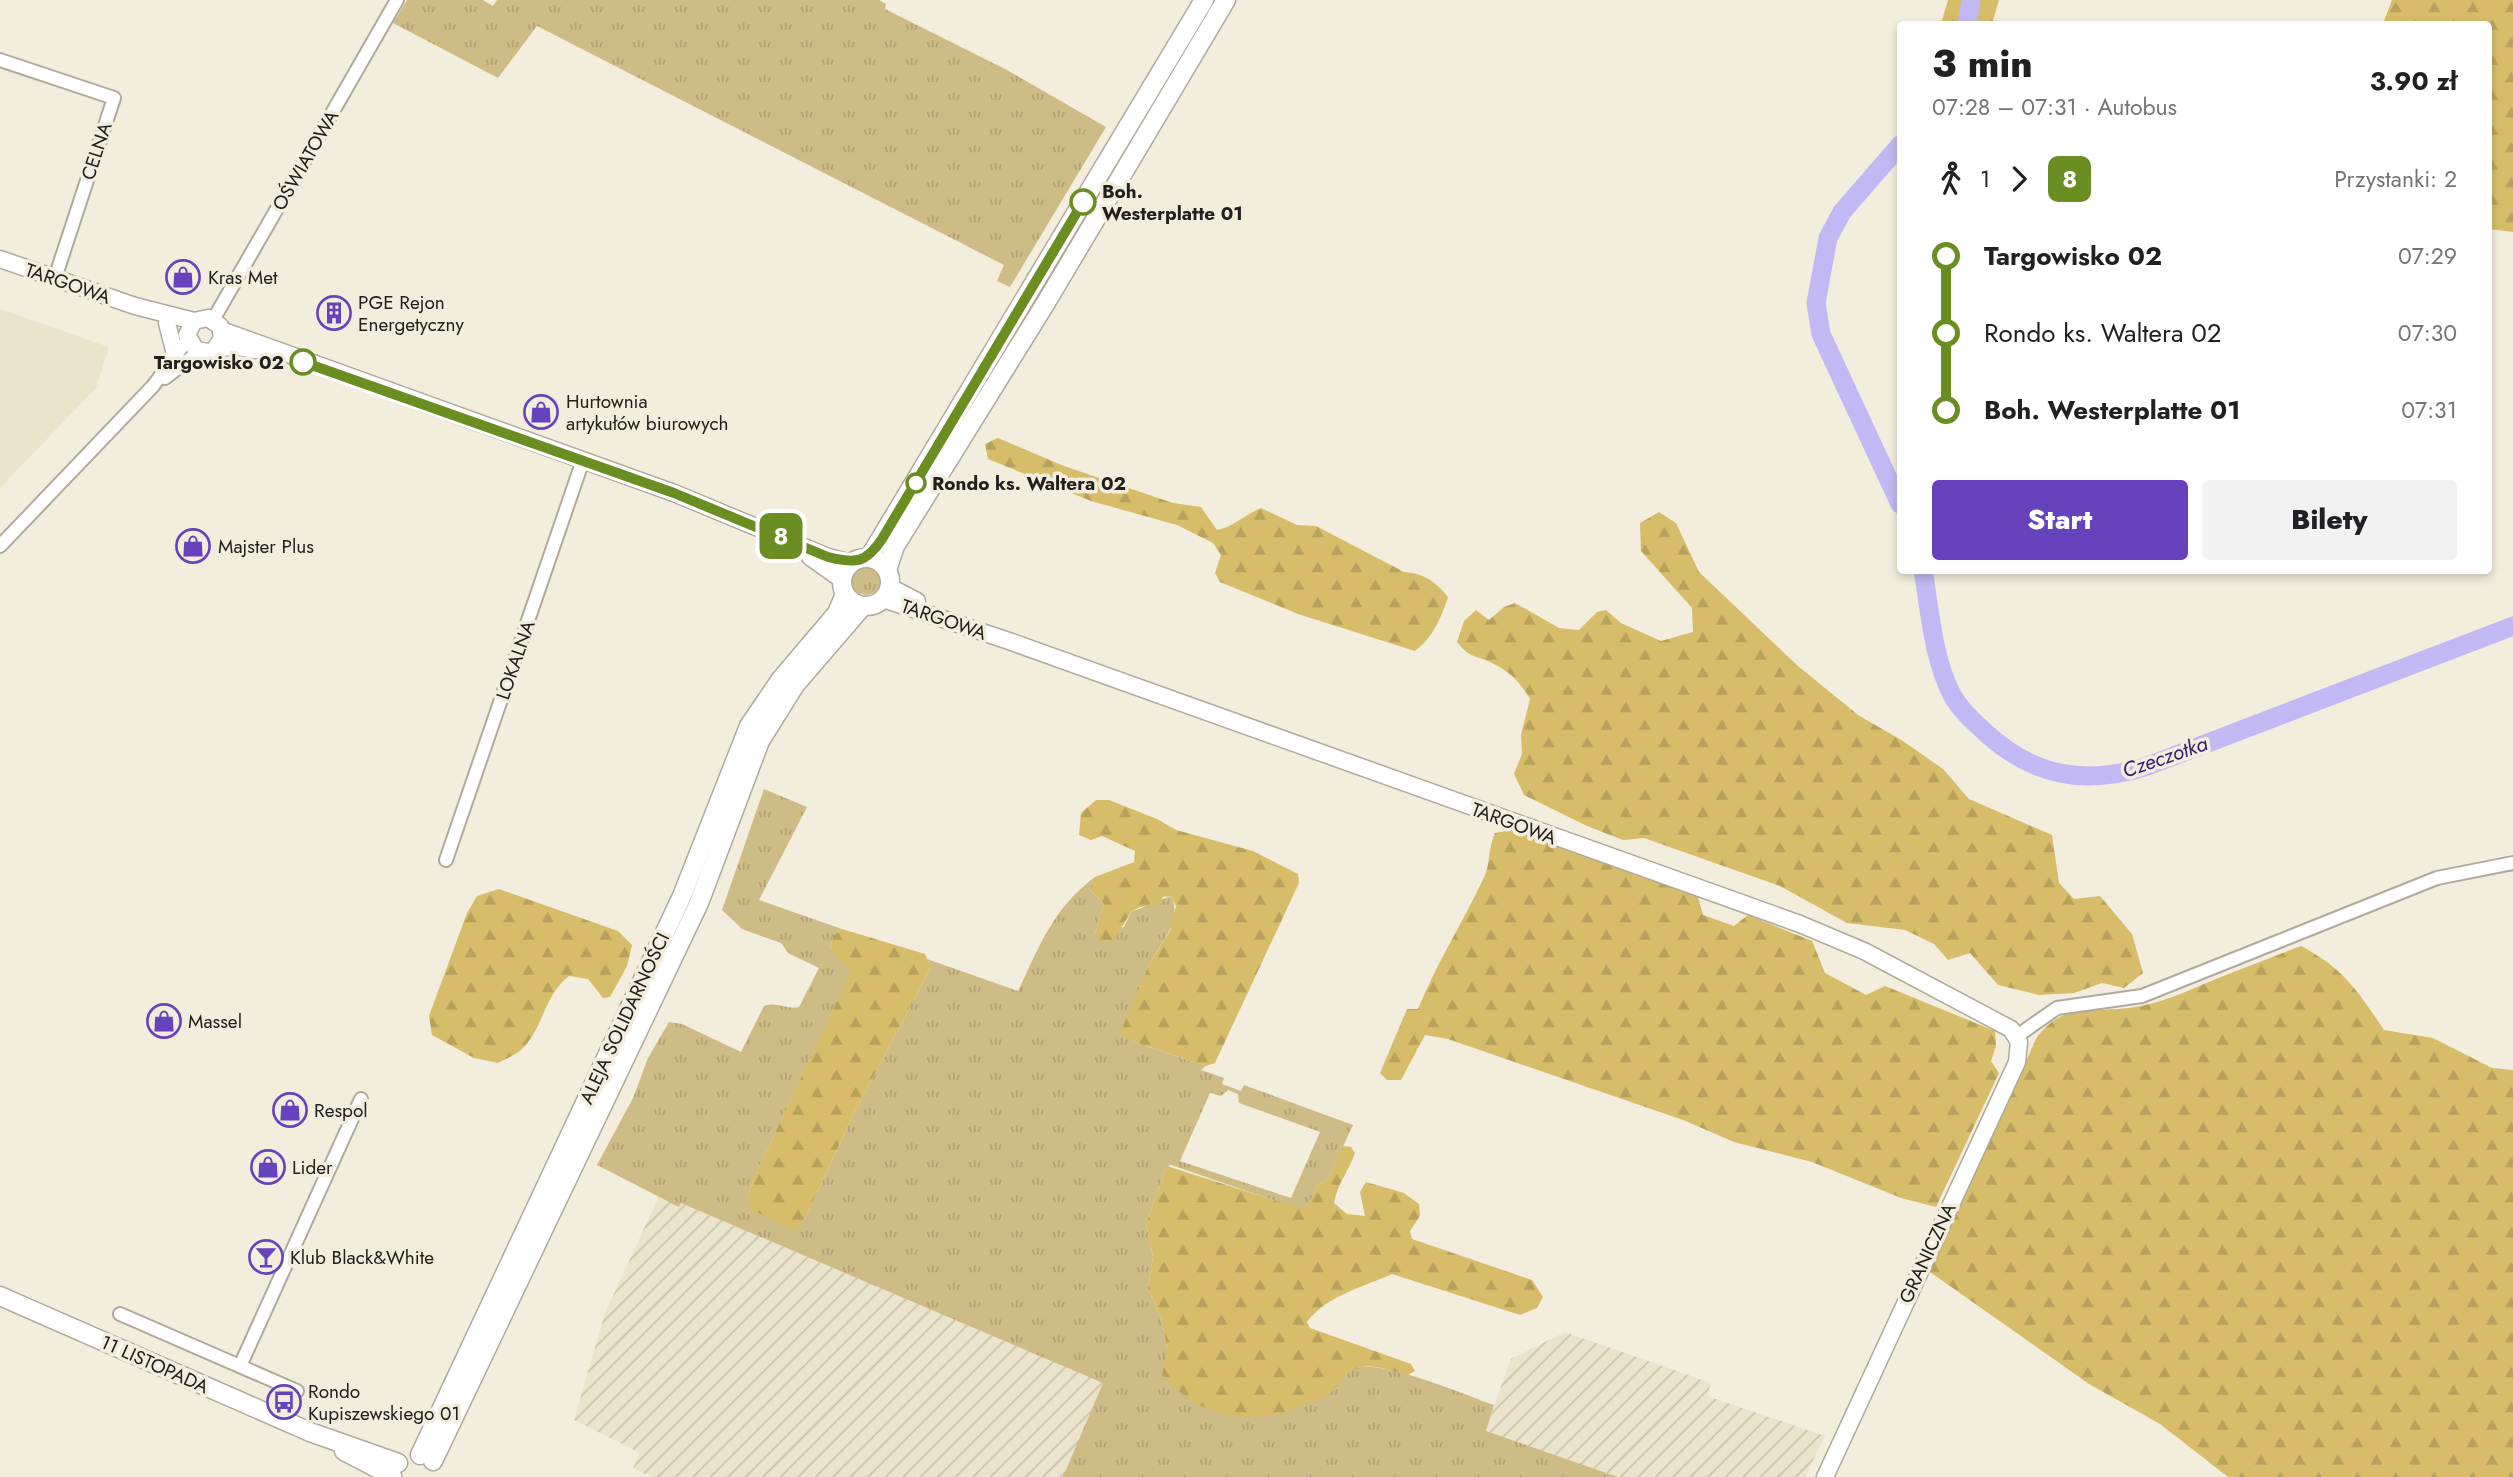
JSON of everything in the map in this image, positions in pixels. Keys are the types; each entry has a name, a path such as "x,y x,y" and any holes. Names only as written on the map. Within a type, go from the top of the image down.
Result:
{"main road":[{"path":"869,558 1204,0"},
{"path":"886,585 879,562 869,558 851,563 843,587 852,602 863,606 886,585 895,546 1226,0"},
{"name":"ALEJA SOLIDARNOŚCI","path":"431,1464 678,905 749,726 781,679 837,613 843,587"},
{"name":"ALEJA SOLIDARNOŚCI","path":"431,1464 699,903 760,741 794,685 863,606"},
{"name":"11 LISTOPADA","path":"0,1296 310,1432 394,1472"},
{"path":"394,1472 408,1456 431,1464"}],"street":[{"name":"OŚWIATOWA","path":"217,325 397,0"},
{"name":"CELNA","path":"0,60 114,98 55,278"},
{"name":"TARGOWA","path":"0,259 135,306 190,332"},
{"name":"TARGOWA","path":"135,306 190,332"},
{"path":"0,547 153,386 176,358 190,332 204,317 279,353 583,460 763,528 828,557 851,563"},
{"path":"167,323 176,358"},
{"path":"153,386 222,338 217,325"},
{"path":"190,332 208,350"},
{"path":"208,350 237,347 279,353"},
{"name":"LOKALNA","path":"446,860 583,460"},
{"path":"763,528 843,587"},
{"name":"TARGOWA","path":"886,585 1006,640 1811,928 1864,951 2014,1032"},
{"path":"2014,1032 2057,1008 2142,996 2437,878 2513,863"},
{"name":"GRANICZNA","path":"1825,1477 2017,1062 2014,1032"},
{"path":"240,1366 361,1099"},
{"path":"120,1314 297,1391"}],"shaded area":[{"path":"0,309 109,347 96,388 0,488"},
{"path":"660,1194 1188,1419 1163,1477 652,1477 633,1468 640,1453 574,1420 605,1313"},
{"path":"1565,1332 1711,1383 1707,1396 1825,1436 1805,1477 1618,1477 1485,1431 1511,1359"}],"green space":[{"path":"407,0 483,0 493,6 497,0 879,0 886,4 885,9 1007,70 1106,127 1010,287 997,281 1004,265 537,26 498,78 393,23"},
{"path":"1948,0 1999,0 1993,21 1942,21"},
{"path":"2392,0 2513,0 2513,232 2492,229 2492,21 2384,21"},
{"path":"998,438 1064,466 1173,503 1201,507 1217,530 1261,508 1297,525 1316,526 1404,572 1429,579 1448,597 1446,604 1431,634 1415,651 1298,614 1220,582 1215,573 1221,555 1213,543 1177,525 1091,501 988,459 985,444"},
{"path":"1659,512 1676,523 1699,572 1798,666 1858,715 1903,741 1943,769 1969,799 2052,835 2059,883 2074,899 2100,896 2132,934 2143,973 2124,988 2102,983 2074,993 2039,995 1998,985 1970,953 1948,960 1934,944 1905,930 1847,923 1780,886 1644,838 1623,840 1587,826 1524,795 1514,774 1522,754 1521,735 1530,699 1506,671 1462,648 1457,642 1464,621 1476,610 1489,620 1504,607 1515,603 1559,628 1579,630 1597,612 1606,610 1621,623 1661,641 1693,632 1692,608 1641,551 1640,523"},
{"path":"866,565 876,570 881,580 876,590 866,595 856,590 851,580 856,570"},
{"path":"764,789 807,807 759,900 842,929 833,936 830,949 852,970 753,1180 748,1196 803,1223 854,1113 931,967 927,959 1018,991 1049,928 1068,901 1095,877 1089,889 1104,904 1095,934 1124,927 1131,912 1171,896 1174,906 1172,924 1149,966 1129,1018 1124,1024 1132,1041 1206,1066 1201,1070 1224,1078 1222,1084 1241,1091 1244,1085 1353,1125 1328,1179 1319,1184 1305,1211 1171,1165 1167,1166 1146,1223 1153,1257 1148,1288 1162,1320 1167,1349 1327,1395 1354,1369 1382,1368 1402,1373 1494,1405 1486,1431 1618,1477 1063,1477 1103,1383 681,1203 679,1207 597,1165 633,1098 648,1058 669,1022 682,1024 741,1052 764,1006 773,1004 799,1007 819,968 788,953 781,943 742,929 722,910","holes":["1228,1090 1238,1094 1239,1103 1320,1132 1291,1198 1180,1161 1210,1093 1221,1096"]},
{"path":"1096,800 1109,800 1157,819 1176,830 1253,851 1298,874 1299,883 1215,1063 1206,1066 1132,1041 1120,1033 1150,963 1170,931 1176,906 1171,896 1163,897 1160,905 1140,907 1131,912 1114,940 1102,941 1095,934 1104,904 1089,889 1095,877 1134,862 1135,851 1102,836 1091,840 1079,835 1081,813"},
{"path":"1512,830 1698,897 1703,915 1734,926 1748,915 1812,941 1825,973 1866,995 1885,986 1995,1031 1996,1046 1991,1061 1999,1073 1936,1207 1901,1198 1812,1162 1734,1142 1683,1120 1448,1039 1425,1035 1401,1080 1387,1080 1380,1073 1407,1009 1418,1009 1477,892 1487,870 1495,833"},
{"path":"499,889 618,931 632,945 627,966 610,997 603,998 588,979 569,976 554,993 529,1041 520,1051 498,1063 474,1058 432,1035 429,1016 467,913 477,896"},
{"path":"842,929 925,954 931,967 854,1113 803,1223 792,1229 750,1209 748,1196 753,1180 851,971 830,950 833,936"},
{"path":"2301,946 2339,972 2366,1003 2384,1030 2433,1038 2492,1068 2513,1070 2513,1477 2228,1477 2160,1424 2089,1384 1930,1272 2037,1037 2047,1026 2057,1018 2079,1011 2129,1008 2163,1000"},
{"path":"1343,1146 1351,1147 1355,1153 1334,1203 1347,1214 1365,1216 1360,1192 1366,1182 1404,1193 1419,1204 1420,1216 1410,1231 1412,1239 1532,1280 1543,1297 1537,1308 1520,1315 1392,1274 1324,1305 1307,1322 1310,1328 1411,1364 1415,1371 1408,1375 1382,1368 1361,1367 1347,1374 1325,1396 1284,1412 1264,1416 1227,1415 1193,1401 1162,1375 1167,1349 1162,1320 1148,1288 1153,1257 1146,1223 1167,1166 1305,1210 1319,1184 1328,1179"}],"waterway":[{"name":"Czeczotka","path":"1968,21 1971,0"},
{"name":"Czeczotka","path":"1897,148 1842,212 1828,238 1816,303 1821,334 1897,498"},
{"name":"Czeczotka","path":"1924,574 1940,666 1959,706 2005,749 2024,760 2042,768 2081,776 2123,773 2145,767 2513,626"}],"bus line":[{"name":"8","path":"303,362 674,493 828,557 851,563 859,558 869,558 882,539 1083,202"}],"place":[{"name":"Boh. Westerplatte 01","path":"1083,202"},
{"name":"Kras Met","path":"183,277"},
{"name":"PGE Rejon Energetyczny","path":"334,313"},
{"name":"Targowisko 02","path":"303,362"},
{"name":"Hurtownia artykułów biurowych","path":"541,412"},
{"name":"Rondo ks. Waltera 02","path":"916,483"},
{"name":"Majster Plus","path":"193,546"},
{"name":"Massel","path":"164,1021"},
{"name":"Respol","path":"290,1110"},
{"name":"Lider","path":"268,1167"},
{"name":"Klub Black&White","path":"266,1257"},
{"name":"Rondo Kupiszewskiego 01","path":"284,1402"}]}
